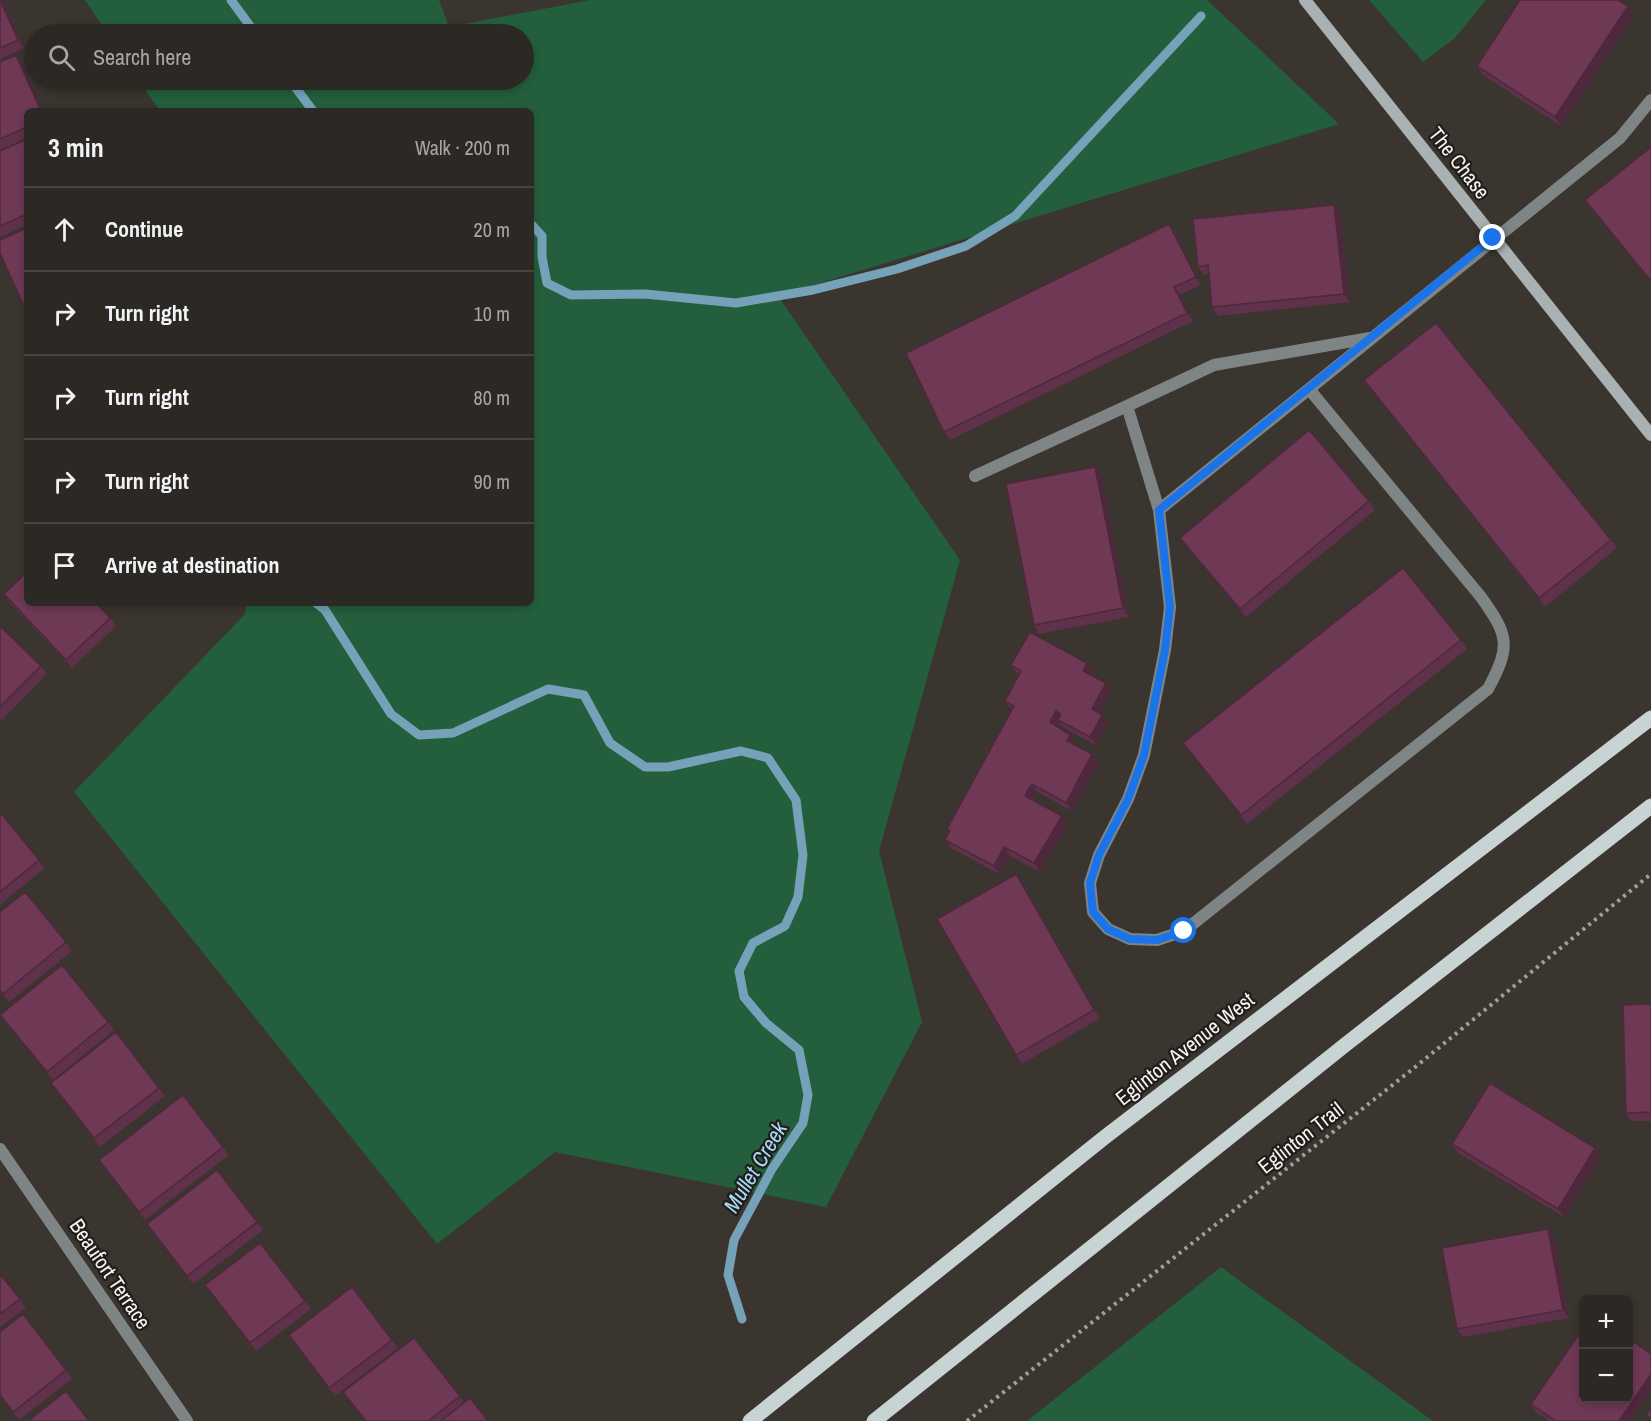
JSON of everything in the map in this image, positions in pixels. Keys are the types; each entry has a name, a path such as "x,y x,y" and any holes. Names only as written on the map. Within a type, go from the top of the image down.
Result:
{"main road":[{"name":"Eglinton Avenue West","path":"750,1421 1105,1137 1651,718"},
{"path":"874,1421 1346,1045 1651,806"}],"street":[{"name":"The Chase","path":"1305,0 1651,435"},
{"path":"1159,510 1493,238 1620,138 1651,100"},
{"path":"975,476 1214,365 1371,338"},
{"path":"1127,406 1159,510 1170,607 1165,650 1144,755 1128,799 1099,855 1090,883 1093,912 1108,929 1130,939 1157,940 1184,931 1488,689 1506,645 1497,619 1309,389"},
{"name":"Beaufort Terrace","path":"0,1149 187,1421"}],"path":[{"name":"Eglinton Trail","path":"966,1421 1414,1068 1651,874"}],"green space":[{"path":"85,0 439,0 448,24 101,24"},
{"path":"590,0 1207,0 1339,124 778,296 960,560 879,851 922,1022 826,1207 555,1152 437,1244 74,792 245,614 246,606 534,606 534,108 158,108 145,90 534,90 534,24 465,24"},
{"path":"1369,0 1486,0 1455,38 1423,62"},
{"path":"1221,1267 1433,1421 1027,1421"}],"building":[{"path":"0,0 18,40 0,48"},
{"path":"1520,0 1618,0 1628,6 1555,117 1477,66"},
{"path":"16,55 24,73 24,90 32,90 40,108 24,108 24,128 0,139 0,62"},
{"path":"24,140 24,215 0,226 0,151"},
{"path":"1651,147 1651,281 1585,200"},
{"path":"1334,205 1344,294 1212,307 1208,265 1198,267 1193,219"},
{"path":"1169,224 1196,277 1174,287 1187,313 944,432 906,353"},
{"path":"24,229 23,304 0,253 0,240"},
{"path":"1436,323 1611,540 1539,598 1364,380"},
{"path":"1309,430 1369,501 1240,609 1180,538"},
{"path":"1095,467 1123,608 1034,625 1006,484"},
{"path":"1403,568 1461,640 1241,815 1183,743"},
{"path":"24,575 24,606 99,606 110,618 66,660 4,594"},
{"path":"0,626 41,666 0,707"},
{"path":"1030,632 1087,663 1083,671 1106,683 1092,709 1102,715 1090,737 1058,720 1061,714 1056,711 1050,722 1070,735 1067,741 1092,754 1066,803 1032,784 1028,790 1025,796 1062,816 1034,863 1004,847 994,866 945,840 950,830 947,829 1014,706 1005,701 1021,671 1011,665"},
{"path":"0,812 39,860 0,892"},
{"path":"1016,874 1094,1010 1016,1055 937,919"},
{"path":"25,892 66,942 3,994 0,990 0,912"},
{"path":"62,965 108,1022 47,1072 0,1015"},
{"path":"1651,1004 1651,1112 1626,1113 1623,1005"},
{"path":"116,1032 159,1088 94,1138 51,1083"},
{"path":"1490,1083 1595,1148 1558,1209 1452,1144"},
{"path":"183,1095 223,1147 139,1212 99,1160"},
{"path":"217,1170 257,1222 187,1276 147,1224"},
{"path":"1548,1229 1563,1310 1457,1329 1442,1248"},
{"path":"260,1243 305,1301 250,1343 205,1285"},
{"path":"0,1274 20,1299 0,1314"},
{"path":"352,1287 392,1340 329,1388 289,1335"},
{"path":"23,1314 66,1370 13,1412 0,1395 0,1332"},
{"path":"1579,1334 1579,1403 1631,1403 1619,1421 1556,1421 1531,1404"},
{"path":"414,1338 460,1396 428,1421 366,1421 343,1392"},
{"path":"1633,1342 1651,1354 1651,1374 1633,1400"},
{"path":"66,1391 89,1421 28,1421"},
{"path":"470,1398 488,1421 441,1421"},
{"path":"1651,1407 1651,1418 1646,1415"}],"waterway":[{"name":"Mullet Creek","path":"231,0 249,24"},
{"path":"534,227 542,236 542,257 547,283 571,295 645,294 736,303 813,290 897,269 966,246 1015,216 1201,16"},
{"name":"Mullet Creek","path":"297,90 311,108"},
{"name":"Mullet Creek","path":"320,606 325,610 391,714 419,735 453,733 548,689 584,695 610,743 645,767 668,767 741,751 768,758 796,800 803,855 798,897 785,926 753,943 739,971 744,997 766,1023 799,1050 808,1095 803,1123 772,1169 734,1240 728,1275 742,1319"}],"route":[{"path":"1184,931 1157,940 1130,939 1108,929 1093,912 1090,883 1099,855 1128,799 1144,755 1165,650 1170,607 1159,510 1493,238"}]}
